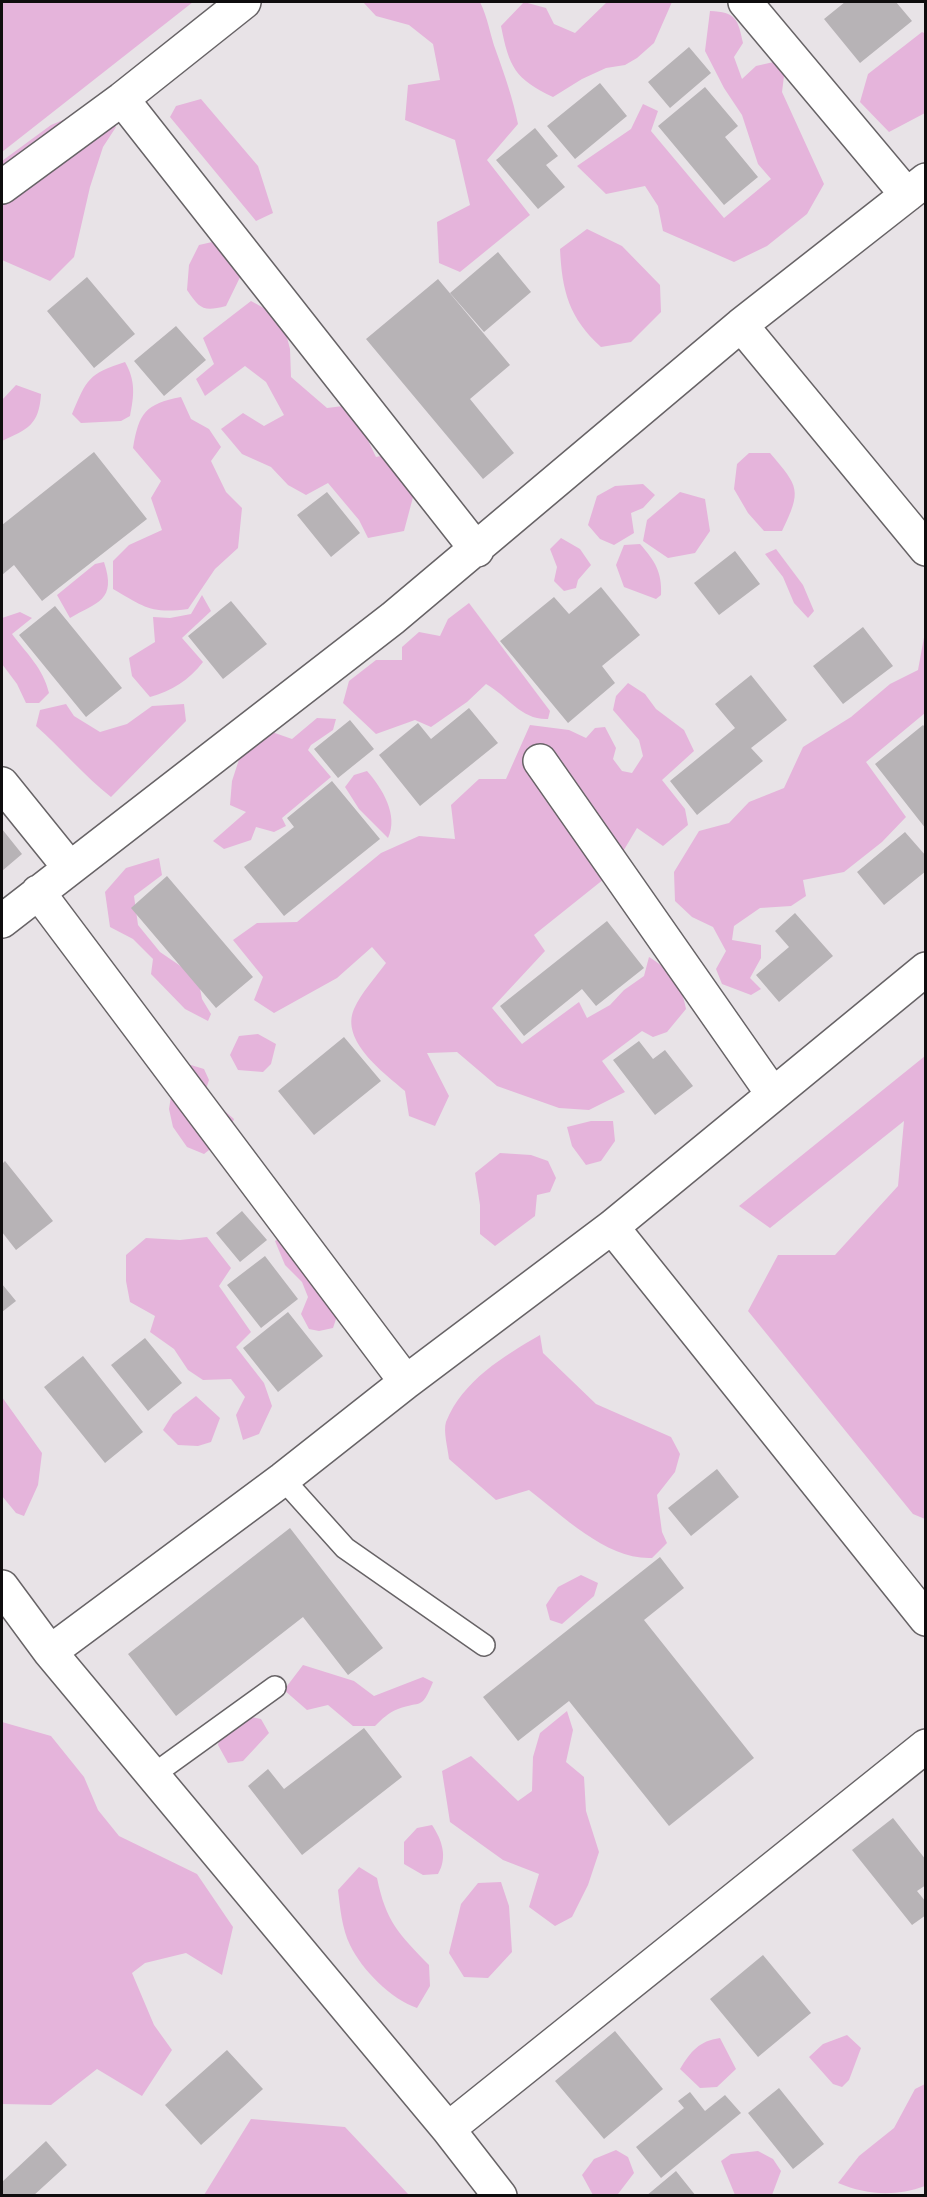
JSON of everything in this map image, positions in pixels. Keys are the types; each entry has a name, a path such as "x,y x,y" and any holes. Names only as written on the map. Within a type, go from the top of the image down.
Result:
{"street":[{"path":"2,187 122,99 244,2"},
{"path":"2,921 393,618 477,550 741,325 916,187 745,2"},
{"path":"122,99 477,550"},
{"path":"741,325 926,549"},
{"path":"540,761 772,1093"},
{"path":"2,784 69,867"},
{"path":"38,892 405,1382"},
{"path":"50,1652 283,1479 405,1382 612,1227 772,1093 926,969"},
{"path":"612,1227 926,1619"},
{"path":"6,1604 50,1652 153,1775 448,2129 500,2196"},
{"path":"448,2129 926,1746"}],"lane":[{"path":"283,1479 345,1548 484,1645"},
{"path":"153,1775 275,1687"}],"shaded area":[{"path":"2,2 193,2 2,152"},
{"path":"363,2 480,2 485,14 518,124 487,160 530,215 460,272 439,263 437,222 470,205 455,140 405,120 408,85 440,80 433,44 409,25 376,16"},
{"path":"524,2 546,8 554,24 575,33 607,2 672,2 654,43 637,58 625,65 606,68 582,79 553,97 522,77 507,52 501,26"},
{"path":"710,11 731,15 737,23 743,43 734,57 742,79 756,66 778,61 784,76 782,92 824,184 807,214 767,246 734,262 663,231 658,206 645,186 606,194 577,166 631,129 643,104 658,111 651,131 724,218 771,179 758,164 742,115 724,88 705,51"},
{"path":"922,32 926,34 925,113 889,132 860,102 868,74"},
{"path":"201,99 258,166 273,213 256,221 170,117 176,106"},
{"path":"97,106 116,127 103,147 90,187 74,257 50,281 2,260 2,161 51,125"},
{"path":"587,229 622,246 660,285 661,312 631,342 601,347 581,325 569,303 565,291 560,249"},
{"path":"221,240 244,269 226,306 207,309 199,305 187,290 189,265 199,245"},
{"path":"251,301 282,318 290,349 291,377 327,408 351,405 376,457 400,452 416,486 404,531 368,538 359,520 328,483 306,495 288,485 271,467 242,454 221,429 243,413 264,426 284,415 266,382 245,366 205,396 196,379 214,364 203,338"},
{"path":"125,362 133,389 130,416 121,421 81,423 72,414 90,379 103,370"},
{"path":"16,385 41,394 38,413 25,429 2,441 2,400"},
{"path":"181,397 191,419 209,429 221,447 211,461 226,492 242,508 238,548 215,569 188,609 165,611 148,608 113,589 113,561 129,545 162,530 151,498 161,481 133,448 138,426 146,412 159,403"},
{"path":"749,453 770,453 792,482 795,497 782,531 764,531 748,513 734,489 737,464"},
{"path":"643,484 655,495 643,508 631,513 634,533 614,545 600,539 588,525 597,496 615,486"},
{"path":"680,492 705,499 710,531 695,553 668,558 643,541 647,520"},
{"path":"561,538 580,549 591,565 578,580 576,588 564,591 554,581 557,567 550,549"},
{"path":"640,544 654,562 659,573 661,595 656,599 624,587 616,565 624,545"},
{"path":"776,549 803,585 814,611 808,618 794,603 783,577 765,554"},
{"path":"104,562 108,585 106,593 96,604 70,618 57,595 95,564"},
{"path":"202,595 211,611 182,638 203,662 180,684 150,697 132,676 129,658 155,642 153,617 170,618 191,614"},
{"path":"469,603 550,711 548,719 530,716 486,684 467,702 431,727 415,720 376,734 343,703 349,681 376,660 402,660 402,647 419,632 440,636 448,619"},
{"path":"20,612 32,618 12,634 43,676 49,693 39,703 26,703 17,684 2,664 2,618"},
{"path":"925,632 925,713 866,762 906,817 882,842 844,872 803,880 806,896 791,906 760,908 734,926 732,940 761,945 761,958 750,978 761,989 751,995 722,984 716,969 726,951 713,927 692,917 675,901 674,872 699,831 729,823 749,802 784,788 803,747 851,717 890,684 918,670"},
{"path":"628,683 645,694 656,709 684,730 694,751 662,780 685,809 688,825 663,846 637,828 609,875 534,935 545,951 492,1008 522,1044 579,1002 587,1018 610,1005 624,990 644,976 649,957 674,978 686,1009 667,1032 653,1037 642,1031 602,1061 625,1092 589,1110 559,1108 497,1086 457,1052 427,1053 449,1096 435,1126 409,1116 405,1091 366,1055 353,1033 351,1021 354,1009 386,963 372,947 337,978 274,1013 254,1000 263,977 233,940 257,923 297,922 381,853 419,836 455,839 451,805 479,779 506,779 530,725 569,730 586,738 595,728 605,727 616,748 613,759 622,771 632,773 643,756 639,740 613,710 616,696"},
{"path":"66,704 74,716 100,732 127,724 152,706 184,704 186,721 111,797 36,726 40,710"},
{"path":"317,718 336,719 333,730 311,745 308,750 331,777 282,818 286,826 274,832 256,827 251,840 224,849 213,841 246,812 230,805 232,781 246,738 272,732 292,739"},
{"path":"367,771 378,785 390,811 391,829 388,838 359,809 345,787 354,775"},
{"path":"159,858 162,875 134,896 138,925 160,952 198,978 202,999 211,1014 208,1021 185,1009 151,974 153,959 133,939 110,927 105,892 126,868"},
{"path":"258,1034 276,1044 271,1064 263,1072 238,1070 230,1055 239,1036"},
{"path":"925,1056 925,1519 913,1514 748,1311 778,1255 835,1255 898,1186 904,1121 770,1228 739,1206"},
{"path":"191,1065 204,1069 209,1080 206,1089 214,1102 234,1119 227,1136 204,1154 187,1147 173,1127 169,1109 173,1084"},
{"path":"591,1121 613,1121 615,1141 601,1161 586,1165 572,1146 567,1127"},
{"path":"500,1153 531,1155 548,1161 556,1178 550,1192 537,1195 535,1216 495,1246 480,1234 480,1205 475,1173"},
{"path":"207,1237 231,1268 219,1286 251,1332 236,1347 264,1383 272,1406 259,1434 243,1440 236,1415 245,1397 231,1379 203,1380 188,1370 174,1349 150,1332 155,1316 130,1302 126,1281 126,1255 146,1238 180,1240"},
{"path":"281,1237 344,1295 333,1328 319,1331 309,1329 301,1314 308,1297 302,1282 285,1265 275,1241"},
{"path":"540,1335 543,1353 596,1404 671,1437 680,1454 675,1472 657,1495 662,1532 667,1543 652,1558 635,1557 602,1544 529,1490 496,1500 449,1459 445,1426 453,1407 462,1394 485,1371"},
{"path":"196,1396 220,1418 211,1442 198,1446 178,1445 163,1430 173,1414"},
{"path":"2,1397 42,1453 38,1485 24,1516 16,1513 2,1496"},
{"path":"581,1575 598,1583 594,1596 562,1624 550,1620 546,1605 558,1587"},
{"path":"303,1665 354,1681 374,1696 423,1677 433,1682 426,1697 420,1703 394,1711 375,1726 353,1726 328,1705 307,1710 284,1690"},
{"path":"567,1711 573,1730 566,1762 584,1777 586,1811 599,1852 588,1885 572,1917 555,1926 529,1907 539,1874 503,1860 450,1822 442,1771 471,1756 518,1801 532,1791 533,1757 540,1733"},
{"path":"242,1715 261,1719 269,1733 243,1761 228,1763 218,1745 222,1727"},
{"path":"2,1722 51,1736 84,1777 98,1810 119,1836 197,1874 233,1927 222,1975 186,1953 145,1963 132,1973 154,2025 172,2050 142,2096 97,2069 51,2105 2,2104"},
{"path":"432,1825 441,1843 443,1861 438,1874 423,1875 404,1864 404,1842 417,1828"},
{"path":"359,1867 377,1878 389,1917 409,1945 429,1965 430,1986 417,2008 397,1998 378,1982 355,1955 347,1939 338,1890"},
{"path":"501,1882 509,1906 512,1952 488,1978 464,1977 449,1953 461,1904 478,1883"},
{"path":"847,2035 861,2048 849,2080 842,2087 833,2084 809,2057 823,2044"},
{"path":"720,2038 736,2069 717,2087 700,2088 680,2069 701,2044"},
{"path":"925,2084 925,2186 903,2192 881,2193 860,2190 838,2183 859,2156 894,2128 915,2089"},
{"path":"251,2119 345,2127 409,2195 204,2195"},
{"path":"616,2150 628,2157 634,2173 618,2194 593,2195 582,2175 594,2159"},
{"path":"758,2151 773,2159 781,2171 772,2195 735,2195 721,2161 731,2154"}],"building":[{"path":"845,2 896,2 912,21 860,63 824,19"},
{"path":"689,47 711,73 670,108 648,82"},
{"path":"600,83 627,116 575,159 547,126"},
{"path":"705,87 738,126 725,137 758,177 724,205 658,126"},
{"path":"535,128 558,156 546,165 565,187 538,209 496,160"},
{"path":"498,252 531,292 484,332 450,293"},
{"path":"87,277 135,334 94,368 47,311"},
{"path":"438,279 510,365 470,399 514,453 483,479 366,339"},
{"path":"176,326 206,360 164,396 134,361"},
{"path":"94,452 147,519 42,601 14,565 2,575 2,525"},
{"path":"327,492 360,533 331,557 297,515"},
{"path":"735,551 760,584 719,615 694,583"},
{"path":"601,587 640,635 602,666 615,683 568,723 500,641 554,597 569,614"},
{"path":"231,601 267,644 223,679 188,636"},
{"path":"55,606 122,688 86,717 19,635"},
{"path":"863,627 893,666 843,704 813,666"},
{"path":"751,675 787,720 751,748 763,761 697,815 670,781 735,728 715,704"},
{"path":"469,708 498,743 420,806 379,755 418,723 431,739"},
{"path":"350,720 374,749 338,778 314,749"},
{"path":"923,725 926,728 926,829 875,764"},
{"path":"332,781 380,839 284,916 244,867 294,827 287,818"},
{"path":"2,829 22,854 2,871"},
{"path":"905,832 926,856 926,871 884,905 857,872"},
{"path":"167,876 253,977 216,1008 131,908"},
{"path":"795,913 833,956 779,1002 756,975 789,947 775,931"},
{"path":"607,921 644,968 596,1006 582,989 524,1036 500,1006"},
{"path":"344,1037 381,1081 314,1135 278,1091"},
{"path":"639,1041 653,1059 665,1050 693,1086 655,1115 613,1060"},
{"path":"5,1161 53,1221 16,1250 2,1232 2,1164"},
{"path":"242,1211 267,1240 240,1262 216,1233"},
{"path":"265,1256 298,1299 261,1328 227,1285"},
{"path":"2,1284 16,1301 2,1312"},
{"path":"288,1312 323,1356 278,1392 243,1348"},
{"path":"145,1338 182,1383 148,1411 111,1365"},
{"path":"83,1356 143,1432 105,1463 44,1387"},
{"path":"717,1469 739,1497 691,1536 668,1508"},
{"path":"290,1528 383,1648 348,1675 303,1617 176,1716 128,1654"},
{"path":"660,1557 684,1588 644,1620 754,1758 669,1826 569,1701 518,1741 483,1697"},
{"path":"364,1728 402,1777 302,1855 248,1786 268,1769 284,1789"},
{"path":"893,1818 926,1860 926,1885 917,1891 926,1902 926,1915 912,1925 852,1850"},
{"path":"763,1955 811,2013 758,2057 710,1999"},
{"path":"615,2031 663,2089 604,2139 555,2081"},
{"path":"227,2050 263,2089 201,2145 165,2105"},
{"path":"779,2088 824,2144 793,2169 748,2113"},
{"path":"690,2092 705,2111 725,2095 741,2113 661,2178 636,2147 684,2108 678,2101"},
{"path":"46,2141 67,2165 33,2196 2,2196 2,2182"},
{"path":"676,2171 696,2196 646,2196"}]}
